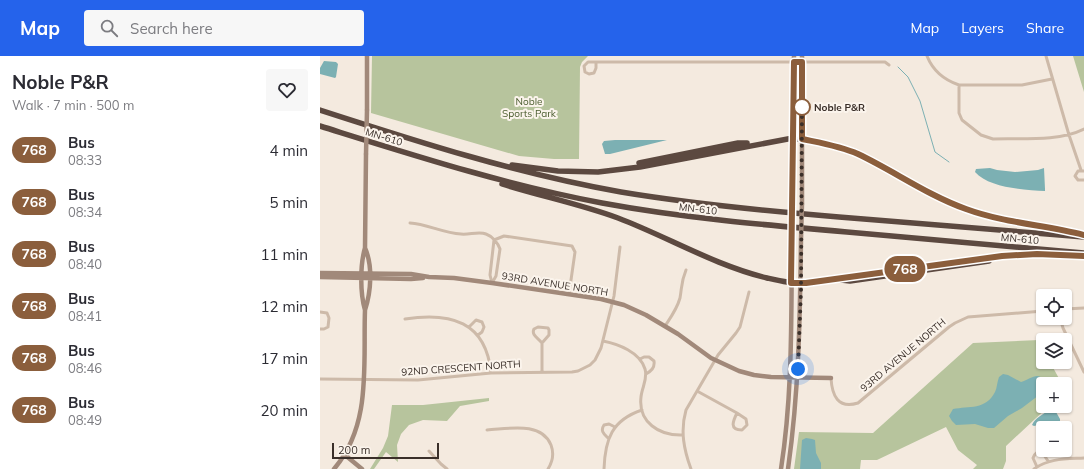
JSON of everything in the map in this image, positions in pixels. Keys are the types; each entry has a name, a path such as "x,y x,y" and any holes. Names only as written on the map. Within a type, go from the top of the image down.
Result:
{"highway":[{"name":"MN-610","path":"320,110 442,149 553,178 622,192 746,209 990,230 1084,236"},
{"name":"MN-610","path":"320,126 471,172 532,188 637,209 693,218 782,227 1084,253"},
{"path":"442,149 542,170 585,172 615,170 648,165 793,138 802,139 829,145 857,154 954,205 976,213 1010,222 1084,236"},
{"path":"471,172 519,190 606,214 633,224 725,266 758,276 791,283 801,283 1010,256 1037,254 1084,256"}],"street":[{"path":"365,310 362,301 362,276 363,255 365,248 367,56"},
{"path":"781,469 788,417 790,378 794,56"},
{"path":"788,469 795,417 798,378 802,204 802,56"},
{"path":"927,56 932,66 940,75 960,85 1013,86 1032,84 1052,79"},
{"path":"1046,56 1069,135 1083,170 1076,172 1076,177 1080,181 1084,180"},
{"path":"596,63 594,73 589,74 585,72 584,68 588,62 884,62 889,65"},
{"path":"960,85 960,113 962,120 984,137 992,139 1048,138 1069,135 1084,129"},
{"path":"410,223 420,224 442,231 461,234 485,233 491,236 499,245 500,249 496,276 492,284"},
{"path":"494,240 504,236 572,246 575,252 569,294"},
{"path":"492,284 490,275 494,240"},
{"path":"620,247 612,302 603,341 624,348 640,359 646,374 641,398 642,410 648,422 659,431 672,435 683,435"},
{"path":"334,469 345,455 361,416 364,379 365,310 368,301 369,276 368,254 365,248"},
{"path":"665,326 676,308 680,297 681,283 686,270"},
{"name":"93RD AVENUE NORTH","path":"320,273 362,276"},
{"name":"93RD AVENUE NORTH","path":"320,277 411,274 429,277 454,278 569,294 612,302 636,310 665,326 715,360 739,371 754,375 790,378 832,378 832,390 838,400 847,405 858,404 949,327 961,319 976,316 1036,312"},
{"path":"692,469 683,435 686,410 715,360 736,333 742,320 749,292"},
{"path":"1072,309 1084,308"},
{"path":"320,312 327,313 329,318 328,327 320,329"},
{"path":"405,319 422,316 443,318 459,322 469,327 478,335 487,350 491,373"},
{"path":"469,327 476,320 482,322 484,327 482,332 478,335"},
{"path":"1062,325 1084,372"},
{"path":"542,343 533,334 536,328 545,328 549,330 549,335 542,343 542,372"},
{"name":"92ND CRESCENT NORTH","path":"320,379 427,379 491,373 578,371 590,365 595,360 599,354 603,341"},
{"path":"640,359 649,357 654,361 653,369 646,374"},
{"path":"697,392 737,413 743,417 747,422 745,428 742,430 736,429 733,426 737,413"},
{"path":"604,469 608,438 615,427 623,419 642,410"},
{"path":"608,438 603,432 604,425 610,424 615,427"},
{"path":"487,430 531,428 542,434 547,438 552,450 552,462 548,469"},
{"path":"428,451 447,469"},
{"path":"1048,462 1042,452 1034,454 1033,458 1035,468 1058,459 1084,458"},
{"path":"345,455 362,469"}],"green space":[{"name":"Noble Sports Park","path":"372,56 588,56 582,62 580,67 579,159 554,159 519,156 371,113"},
{"path":"1073,56 1084,56 1084,92"},
{"path":"1036,340 1036,369 1054,369 1058,377 1036,377 1036,413 1041,413 1006,446 1006,461 1003,469 973,469 977,465 958,450 946,427 877,460 861,460 860,469 794,469 799,432 873,433 973,343"},
{"path":"489,398 489,401 460,406 447,421 423,420 409,425 401,434 397,445 398,462 386,452 374,469 370,469 383,448 388,436 392,405 423,405"}],"water":[{"path":"324,61 336,62 338,64 335,78 320,74 320,68"},
{"path":"667,140 605,154 602,144 604,141"},
{"path":"990,168 1015,172 1044,168 1045,191 1018,189 998,185 989,182 975,172 976,169"},
{"path":"1003,374 1008,375 1021,382 1035,376 1041,377 1036,377 1036,397 1008,416 994,428 988,428 975,424 956,425 949,416 953,409 977,406 987,402 995,392 999,377"},
{"path":"1045,413 1057,413 1060,421 1036,421 1036,425 1032,425 1037,418"},
{"path":"806,438 815,440 816,453 821,463 821,469 800,469 802,440"}],"waterway":[{"path":"898,67 908,77 920,101 935,152 949,162"}],"bus line":[{"name":"768","path":"1084,235 1074,232 1010,222 976,213 943,200 857,154 829,145 802,139 802,62 794,62 791,283 806,283 1002,256 1037,254 1084,256"}],"place":[{"name":"Noble P&R","path":"802,107"}],"route":[{"path":"798,369 801,290 802,103 802,107"}]}
